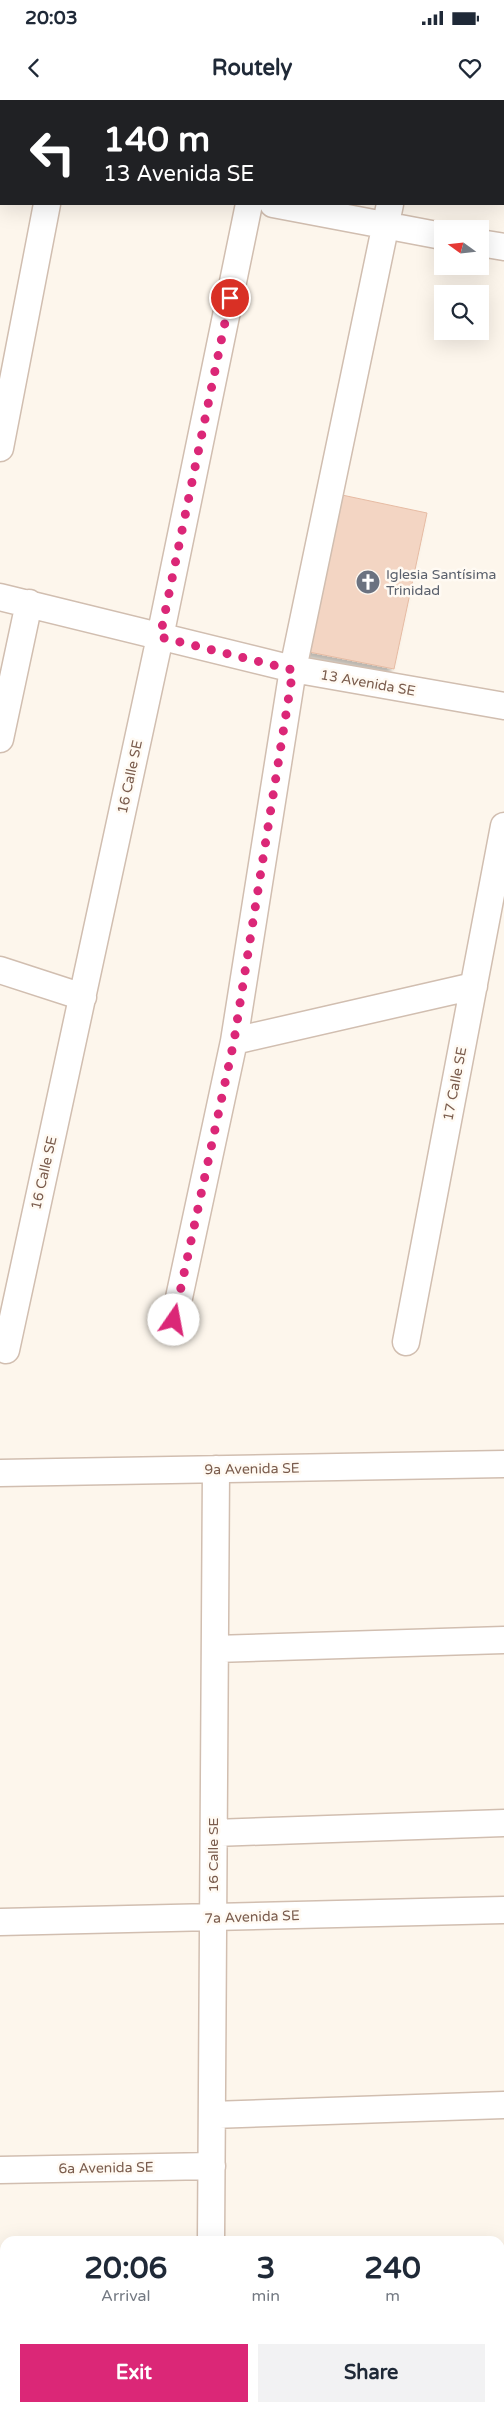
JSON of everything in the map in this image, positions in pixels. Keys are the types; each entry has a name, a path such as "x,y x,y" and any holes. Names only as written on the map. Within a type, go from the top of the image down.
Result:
{"street":[{"path":"0,448 47,205"},
{"name":"16 Calle SE","path":"6,1350 84,997 249,205"},
{"path":"283,205 387,215 434,233"},
{"path":"174,1320 234,1041 293,670 387,215"},
{"path":"489,244 504,247"},
{"name":"13 Avenida SE","path":"0,598 29,603 293,670 504,706"},
{"path":"0,738 29,603"},
{"name":"17 Calle SE","path":"406,1342 474,986 495,923 504,826"},
{"path":"0,970 84,997"},
{"path":"234,1041 474,986"},
{"name":"9a Avenida SE","path":"0,1473 504,1464"},
{"name":"16 Calle SE","path":"211,2236 216,1469"},
{"path":"214,1650 504,1640"},
{"path":"214,1832 504,1823"},
{"name":"7a Avenida SE","path":"0,1922 504,1910"},
{"path":"212,2115 504,2105"},
{"name":"6a Avenida SE","path":"0,2170 212,2166"}],"building":[{"name":"Iglesia Santísima Trinidad","path":"342,495 427,513 394,669 309,652"}],"place":[{"name":"Iglesia Santísima Trinidad","path":"368,582"}],"route":[{"path":"174,1320 234,1041 293,670 160,637 230,298"}]}
